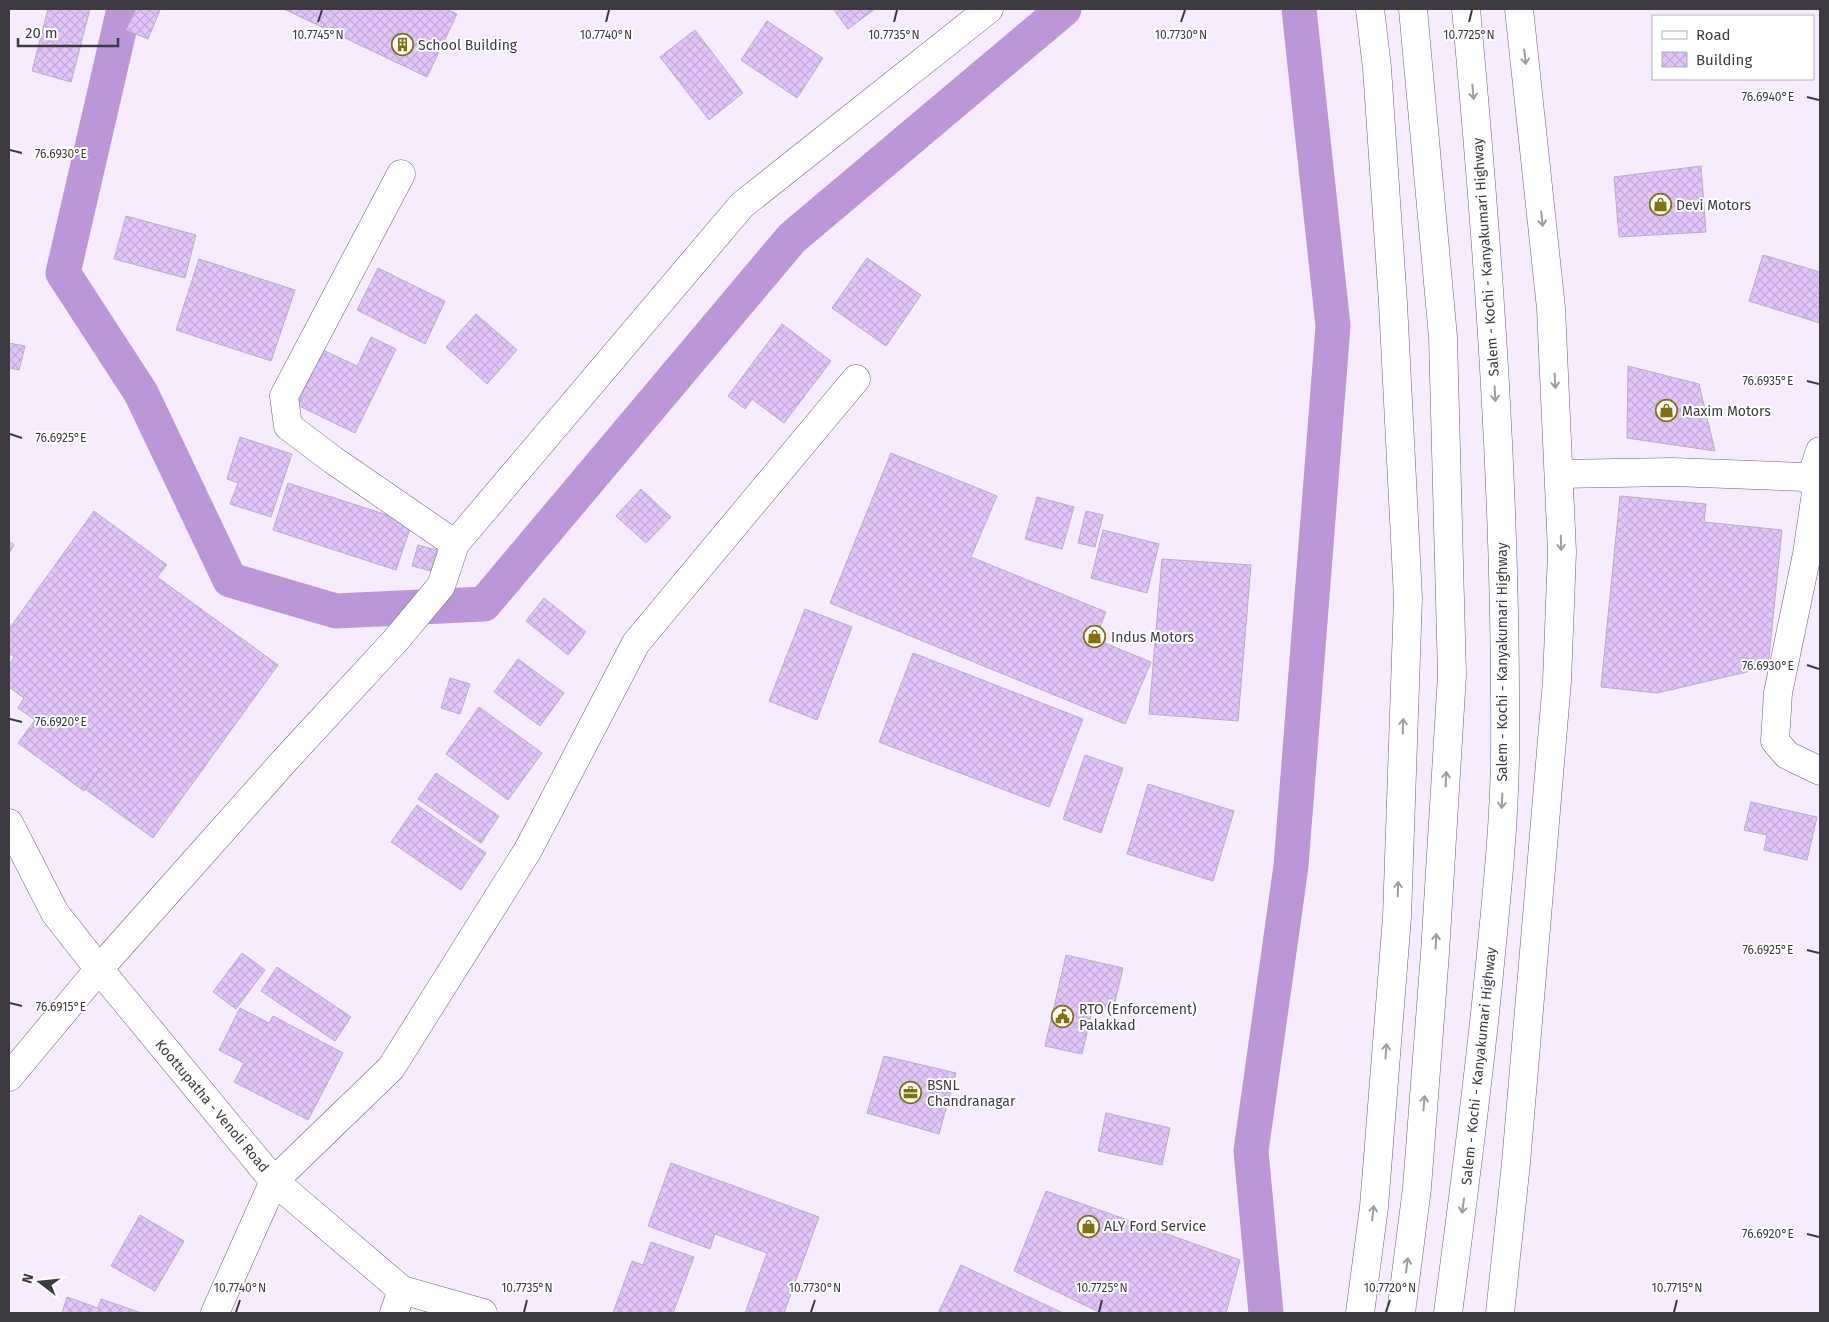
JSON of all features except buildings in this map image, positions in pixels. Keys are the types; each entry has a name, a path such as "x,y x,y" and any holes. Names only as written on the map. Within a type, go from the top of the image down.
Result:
{"main road":[{"path":"9,1077 99,969 287,758 395,641 441,586 455,544 742,205 989,9"},
{"path":"1360,1313 1374,1207 1397,917 1408,598 1393,303 1377,68 1370,9"},
{"path":"1401,1313 1418,1188 1452,675 1443,337 1413,9"},
{"name":"Salem - Kochi - Kanyakumari Highway","path":"1448,1313 1475,1117 1496,912 1505,759 1500,474 1486,229 1466,9"},
{"path":"1500,1313 1516,1163 1558,681 1562,552 1551,308 1519,9"},
{"path":"401,174 284,396 288,426 333,460 455,544"},
{"path":"215,1313 274,1181 391,1068 528,850 636,643 856,379"},
{"path":"1810,481 1820,451"},
{"path":"1559,474 1673,472 1804,478 1817,486 1815,538 1778,693 1775,741 1787,755 1820,771"},
{"name":"Koottupatha - Venoli Road","path":"9,823 56,913 99,969 274,1181 398,1302 483,1313"}],"waterway":[{"path":"124,9 63,273 141,393 230,580 336,611 484,604 792,238 1064,9"},
{"path":"1266,1313 1251,1151 1291,866 1333,326 1299,9"}],"place":[{"name":"School Building","path":"402,45"},
{"name":"Devi Motors","path":"1660,205"},
{"name":"Maxim Motors","path":"1666,411"},
{"name":"Indus Motors","path":"1095,637"},
{"name":"RTO (Enforcement) Palakkad","path":"1063,1017"},
{"name":"BSNL Chandranagar","path":"911,1093"},
{"name":"ALY Ford Service","path":"1088,1226"}]}
